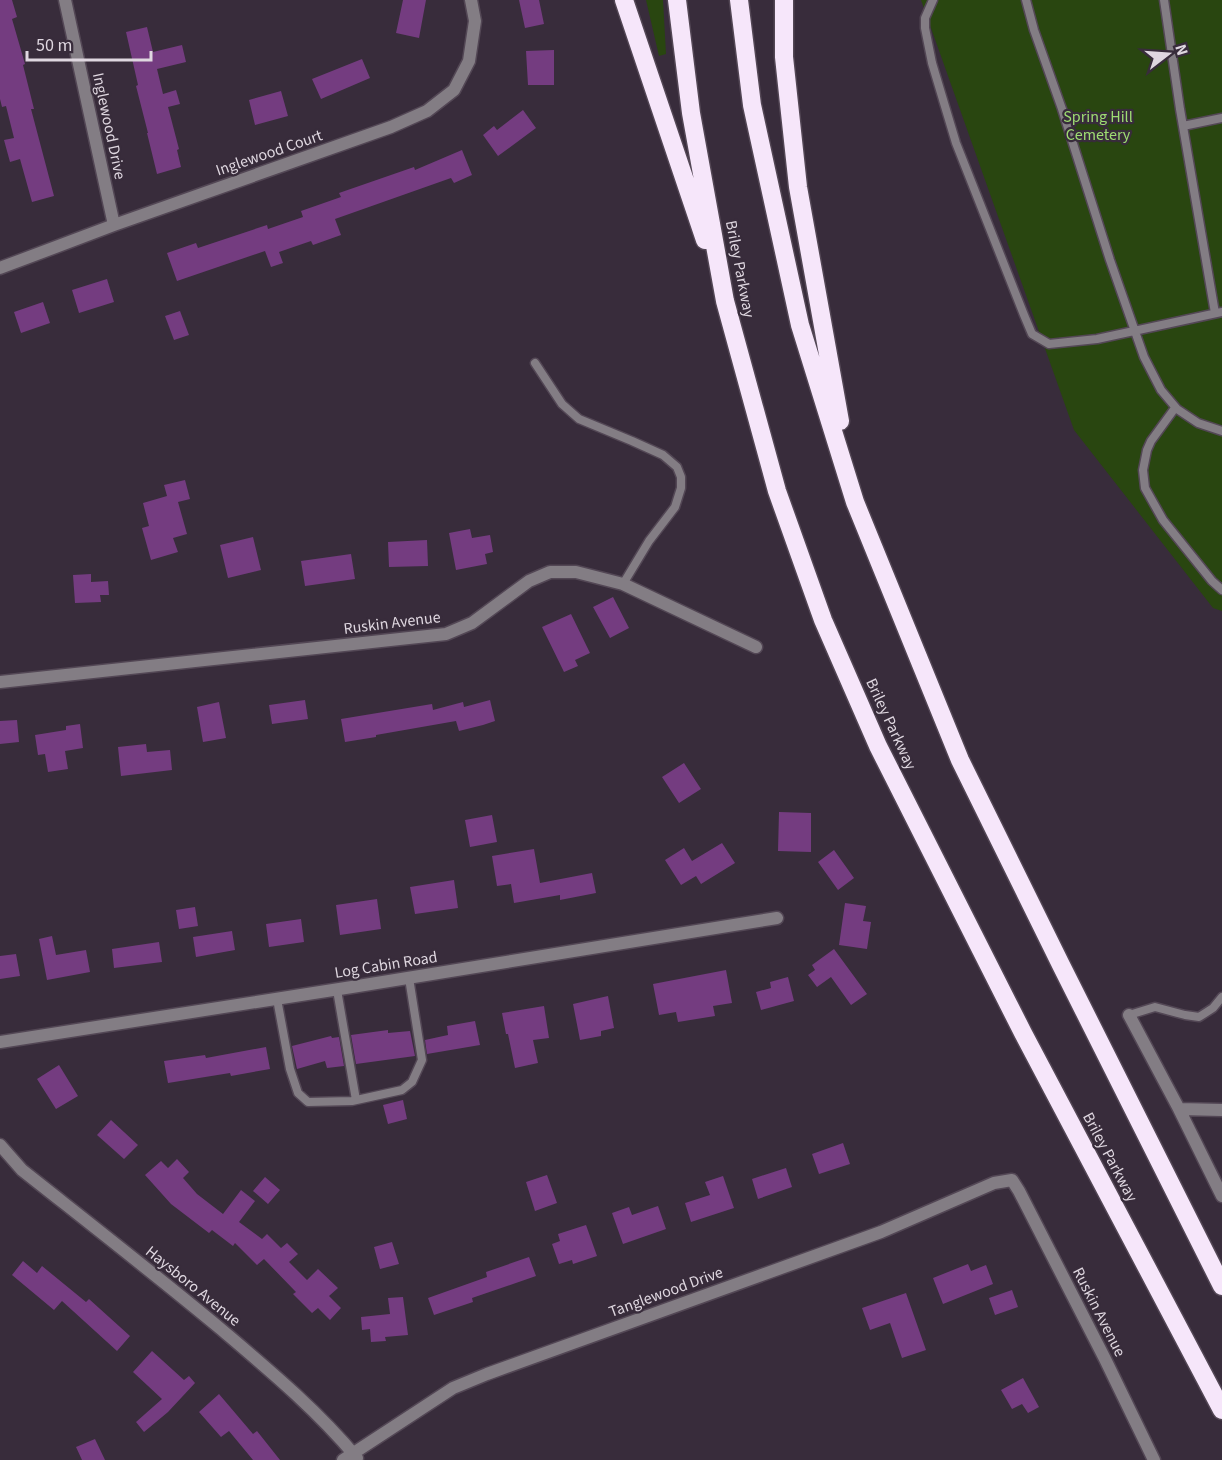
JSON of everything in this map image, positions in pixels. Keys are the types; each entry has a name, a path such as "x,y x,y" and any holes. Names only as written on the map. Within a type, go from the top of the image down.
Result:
{"highway":[{"path":"624,0 725,301"},
{"name":"Briley Parkway","path":"677,0 691,112 725,301 777,491 823,620 878,746 1023,1033 1222,1410"},
{"path":"739,0 752,105 800,325 855,502 960,760 1222,1286"},
{"path":"784,0 784,57 798,187 855,502"}],"street":[{"name":"Inglewood Drive","path":"65,0 114,225"},
{"name":"Inglewood Court","path":"0,268 391,127 427,111 454,90 469,61 475,21 471,0"},
{"name":"Ruskin Avenue","path":"0,682 446,634 472,623 529,581 550,572 576,572 623,584 756,647"},
{"name":"Log Cabin Road","path":"0,1042 777,918"},
{"path":"1129,1015 1222,1196"},
{"path":"1179,1109 1222,1110"},
{"name":"Haysboro Avenue","path":"0,1145 22,1170 282,1380 321,1419 352,1458"},
{"name":"Ruskin Avenue","path":"1011,1180 1019,1191 1106,1359 1154,1460"},
{"name":"Tanglewood Drive","path":"352,1458 453,1388 881,1232 994,1183 1011,1180"}],"lane":[{"path":"933,0 925,18 925,28 932,63 956,143 1032,334 1049,344 1097,339 1219,313 1184,126 1164,0"},
{"path":"1026,0 1037,41 1062,109 1110,260 1144,357 1153,376 1175,408 1198,423 1222,430"},
{"path":"1184,126 1222,118"},
{"path":"535,363 562,404 579,419 663,455 677,467 681,477 681,488 675,507 649,541 623,584"},
{"path":"1175,408 1147,450 1143,470 1145,488 1163,520 1212,581 1222,590"},
{"path":"277,999 290,1069 298,1093 308,1102 356,1100 402,1090 412,1082 422,1060 409,978"},
{"path":"337,990 356,1100"},
{"path":"1129,1015 1155,1007 1199,1017 1213,1008 1222,997"}],"green space":[{"path":"646,0 663,0 666,54 659,56"},
{"name":"Spring Hill Cemetery","path":"921,0 1222,0 1222,611 1213,608 1074,430"}],"building":[{"path":"0,0 12,0 17,17 12,19 25,64 23,65 34,109 31,109 54,196 32,202 20,159 10,162 4,140 14,138 6,106 2,107 0,99"},
{"path":"403,0 426,0 419,38 396,33"},
{"path":"519,0 539,0 544,24 525,28"},
{"path":"147,27 153,52 182,45 186,62 157,69 163,94 176,90 180,104 168,107 179,149 177,150 181,167 157,174 126,32"},
{"path":"554,50 554,85 528,85 526,51"},
{"path":"362,59 370,78 321,99 312,79"},
{"path":"281,91 288,116 255,125 249,100"},
{"path":"523,110 536,128 498,156 483,135 494,126 497,130"},
{"path":"462,150 472,175 454,183 451,178 335,219 341,235 313,245 311,241 279,252 283,263 271,267 265,251 177,281 167,253 196,243 198,248 267,225 268,229 303,217 301,211 341,197 339,193 414,167 415,170"},
{"path":"107,279 114,302 79,313 72,290"},
{"path":"43,302 50,323 21,333 14,312"},
{"path":"180,311 189,335 174,340 165,316"},
{"path":"185,480 190,499 178,502 187,534 173,538 178,552 151,560 142,528 149,526 143,503 167,496 164,485"},
{"path":"470,529 472,538 490,535 493,552 485,554 487,564 456,570 449,533"},
{"path":"253,537 261,570 228,578 220,545"},
{"path":"427,540 428,566 389,567 388,542"},
{"path":"351,554 355,579 305,586 301,561"},
{"path":"91,574 91,582 108,581 109,595 100,595 101,602 75,603 73,575"},
{"path":"613,597 629,628 610,638 593,607"},
{"path":"571,614 590,653 575,660 578,666 564,672 542,627"},
{"path":"305,700 308,719 272,724 269,705"},
{"path":"490,700 495,721 483,725 459,731 456,721 345,742 341,719 432,704 433,710 463,702 464,707"},
{"path":"219,702 226,738 203,742 197,707"},
{"path":"17,720 19,742 0,744 0,721"},
{"path":"80,724 83,748 65,751 68,769 48,772 45,754 38,755 35,735 66,730 66,726"},
{"path":"146,744 147,752 170,750 172,770 121,776 118,747"},
{"path":"684,763 701,789 679,803 662,777"},
{"path":"779,812 811,813 811,852 778,851"},
{"path":"492,815 497,842 470,847 465,820"},
{"path":"722,843 735,863 701,884 696,876 681,885 665,860 684,848 692,861"},
{"path":"534,849 540,883 592,873 596,893 560,900 560,895 514,903 511,884 497,886 492,856"},
{"path":"834,850 854,878 838,890 818,862"},
{"path":"454,880 458,908 415,914 410,887"},
{"path":"377,899 381,929 340,935 336,905"},
{"path":"845,903 866,906 863,921 871,922 867,949 839,945"},
{"path":"195,907 198,926 179,929 176,910"},
{"path":"301,919 304,942 269,947 266,924"},
{"path":"232,931 235,950 196,957 193,937"},
{"path":"52,936 56,955 86,950 90,972 47,980 39,939"},
{"path":"159,942 162,962 114,968 112,949"},
{"path":"834,949 867,994 851,1005 831,977 817,987 808,975 815,970 812,965"},
{"path":"16,954 20,976 0,979 0,956"},
{"path":"726,970 732,1003 713,1006 715,1016 678,1022 676,1012 659,1015 653,984"},
{"path":"788,977 794,1001 761,1010 756,992 771,988 770,982"},
{"path":"608,996 614,1028 601,1031 601,1036 580,1040 573,1004"},
{"path":"544,1006 549,1038 533,1040 538,1063 515,1068 502,1013"},
{"path":"475,1021 480,1045 427,1054 425,1040 448,1035 447,1026"},
{"path":"388,1030 388,1033 410,1031 415,1056 356,1064 351,1035"},
{"path":"331,1036 332,1038 339,1037 344,1066 327,1068 325,1061 297,1069 292,1046"},
{"path":"266,1047 270,1069 168,1083 164,1061 205,1055 206,1058"},
{"path":"59,1065 78,1096 56,1109 37,1079"},
{"path":"403,1100 407,1119 388,1124 383,1105"},
{"path":"111,1120 138,1145 124,1159 97,1135"},
{"path":"843,1143 850,1164 819,1174 812,1154"},
{"path":"177,1159 189,1172 183,1178 197,1194 223,1214 241,1190 255,1201 239,1222 262,1239 267,1234 281,1248 287,1243 298,1254 289,1262 307,1280 318,1269 338,1288 329,1296 341,1308 330,1320 318,1308 312,1313 293,1294 296,1292 264,1259 257,1265 235,1243 233,1246 212,1230 209,1233 171,1204 145,1175 161,1161 168,1168"},
{"path":"786,1168 792,1187 758,1199 752,1179"},
{"path":"547,1175 557,1203 535,1211 526,1182"},
{"path":"723,1176 734,1208 691,1222 685,1203 710,1195 705,1182"},
{"path":"265,1177 280,1190 268,1204 253,1191"},
{"path":"658,1206 666,1229 623,1244 612,1213 629,1207 632,1215"},
{"path":"586,1225 597,1256 573,1264 572,1260 559,1264 552,1244 560,1241 558,1234"},
{"path":"392,1242 399,1264 380,1269 374,1247"},
{"path":"529,1257 536,1276 472,1298 473,1302 434,1315 428,1298 487,1277 486,1272"},
{"path":"23,1261 37,1273 42,1266 86,1302 89,1299 130,1336 117,1351 62,1301 54,1310 12,1275"},
{"path":"968,1264 971,1271 986,1265 993,1284 943,1304 933,1278"},
{"path":"1012,1290 1018,1307 995,1315 989,1298"},
{"path":"906,1293 926,1350 902,1358 890,1323 870,1330 862,1308"},
{"path":"403,1297 408,1335 385,1337 386,1341 371,1342 370,1329 362,1330 361,1317 390,1314 388,1298"},
{"path":"152,1351 184,1380 189,1376 195,1383 168,1412 144,1432 136,1422 162,1399 133,1372"},
{"path":"1023,1378 1039,1407 1028,1413 1022,1404 1012,1409 1001,1390"},
{"path":"219,1394 253,1434 257,1431 280,1460 253,1460 229,1431 221,1437 199,1412"},
{"path":"95,1439 105,1460 82,1460 76,1447"}]}
